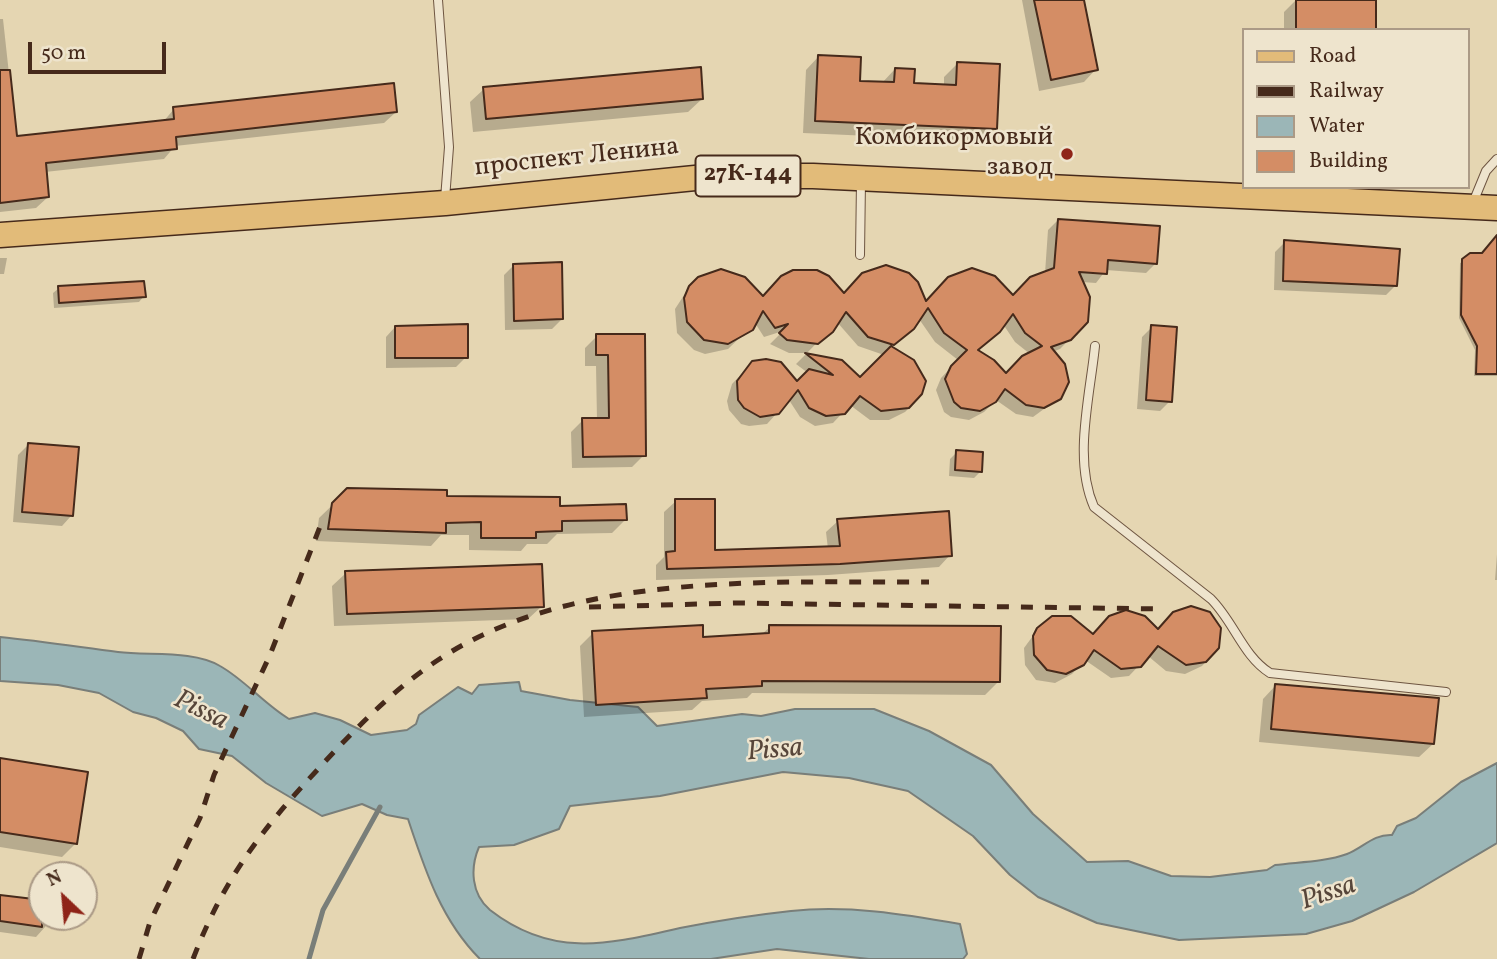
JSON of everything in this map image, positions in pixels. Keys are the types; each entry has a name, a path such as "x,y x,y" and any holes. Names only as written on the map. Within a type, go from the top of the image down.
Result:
{"main road":[{"name":"проспект Ленина","path":"0,235 445,202 715,176 861,178 1497,208"}],"lane":[{"path":"438,0 449,147 445,202"},
{"path":"1471,207 1486,171 1497,159"},
{"path":"860,255 861,178"},
{"path":"1095,346 1084,468 1087,491 1094,507 1211,599 1226,614 1254,663 1270,673 1446,692"}],"water":[{"name":"Pissa","path":"0,637 118,652 170,654 209,661 229,672 289,719 315,713 340,720 371,735 407,730 416,724 419,715 458,687 472,694 479,685 519,682 521,691 570,700 638,707 657,726 742,714 761,716 795,709 874,709 929,731 991,765 1033,814 1087,862 1128,861 1171,876 1210,877 1339,857 1374,839 1392,835 1397,826 1416,818 1461,782 1497,763 1497,843 1414,892 1352,921 1306,934 1179,940 1097,923 1038,897 1010,875 973,836 908,791 849,778 783,772 660,796 570,806 559,829 514,845 479,847 474,863 476,889 490,910 513,925 536,936 559,941 605,942 763,914 833,909 897,914 960,924 967,954 963,959 869,959 777,949 711,959 480,959 455,928 436,894 408,819 387,815 362,804 322,816 266,783 232,756 199,749 183,731 156,718 133,712 99,693 58,685 0,681"}],"building":[{"path":"1034,0 1084,0 1098,70 1051,80"},
{"path":"1296,0 1376,0 1376,28 1296,28"},
{"path":"818,55 861,57 860,81 894,82 895,68 915,69 914,83 956,85 957,62 1000,64 997,129 815,121"},
{"path":"701,67 703,99 486,119 483,87"},
{"path":"0,70 10,70 17,136 174,119 173,107 394,83 397,112 176,137 177,149 46,163 49,197 0,203"},
{"path":"1058,219 1160,226 1157,264 1108,260 1107,274 1079,272 1090,297 1088,322 1071,340 1051,347 1065,364 1069,382 1061,399 1044,408 1026,405 1005,389 996,402 980,411 961,408 954,402 945,379 951,366 967,350 944,333 928,308 914,329 894,345 868,337 846,312 833,332 818,344 787,340 779,333 788,324 775,328 763,311 753,330 728,344 704,340 687,322 684,298 689,286 698,277 721,269 745,277 763,296 781,276 793,270 817,270 829,276 844,293 862,273 886,265 909,273 918,282 926,301 948,277 972,268 995,276 1013,295 1030,277 1054,268","holes":["1013,314 1025,333 1042,346 1022,356 1006,373 994,360 978,350 1000,332"]},
{"path":"1497,235 1497,374 1476,374 1477,346 1461,315 1462,259 1470,253 1482,253"},
{"path":"1284,240 1400,249 1397,286 1283,281"},
{"path":"562,262 563,319 514,321 513,264"},
{"path":"144,281 146,297 59,303 58,286"},
{"path":"468,324 468,358 395,358 395,326"},
{"path":"1151,325 1177,327 1172,402 1146,400"},
{"path":"596,334 645,334 646,456 583,457 582,418 609,418 608,355 596,355"},
{"path":"891,346 914,360 926,381 922,394 909,408 881,411 860,396 845,414 826,416 809,408 798,390 779,414 760,417 744,408 738,400 737,381 752,361 766,359 781,362 797,381 809,369 833,375 805,353 842,360 860,377"},
{"path":"28,443 79,447 73,516 22,512"},
{"path":"956,450 983,452 982,472 955,470"},
{"path":"347,488 447,490 447,496 560,497 560,506 626,504 627,520 562,521 562,531 536,532 536,538 481,538 481,522 446,523 446,533 328,529 332,503"},
{"path":"675,499 715,499 715,550 840,546 837,519 949,511 952,556 840,564 667,569 666,552 675,551"},
{"path":"542,564 544,607 347,614 345,571"},
{"path":"1191,606 1210,612 1221,628 1219,648 1206,662 1186,665 1158,646 1141,667 1121,669 1094,650 1084,665 1066,674 1047,670 1034,655 1033,636 1037,628 1052,616 1071,616 1093,634 1109,616 1126,610 1145,616 1158,629 1173,612"},
{"path":"703,625 703,637 769,633 769,625 1001,626 1000,682 762,681 762,686 706,689 707,698 596,705 592,631"},
{"path":"1275,684 1439,698 1434,744 1271,729"},
{"path":"0,758 88,772 77,844 0,832"},
{"path":"0,895 28,898 28,925 0,921"}],"waterway":[{"path":"309,959 323,910 380,807"}],"railway":[{"path":"139,959 150,922 200,818 214,775 270,655 323,519"},
{"path":"193,959 218,904 246,856 299,790 334,752 406,683 438,660 492,631 550,610 612,596 676,588 741,583 929,582"},
{"path":"589,607 737,603 1163,609"}],"place":[{"name":"Комбикормовый завод","path":"1067,154"}]}
